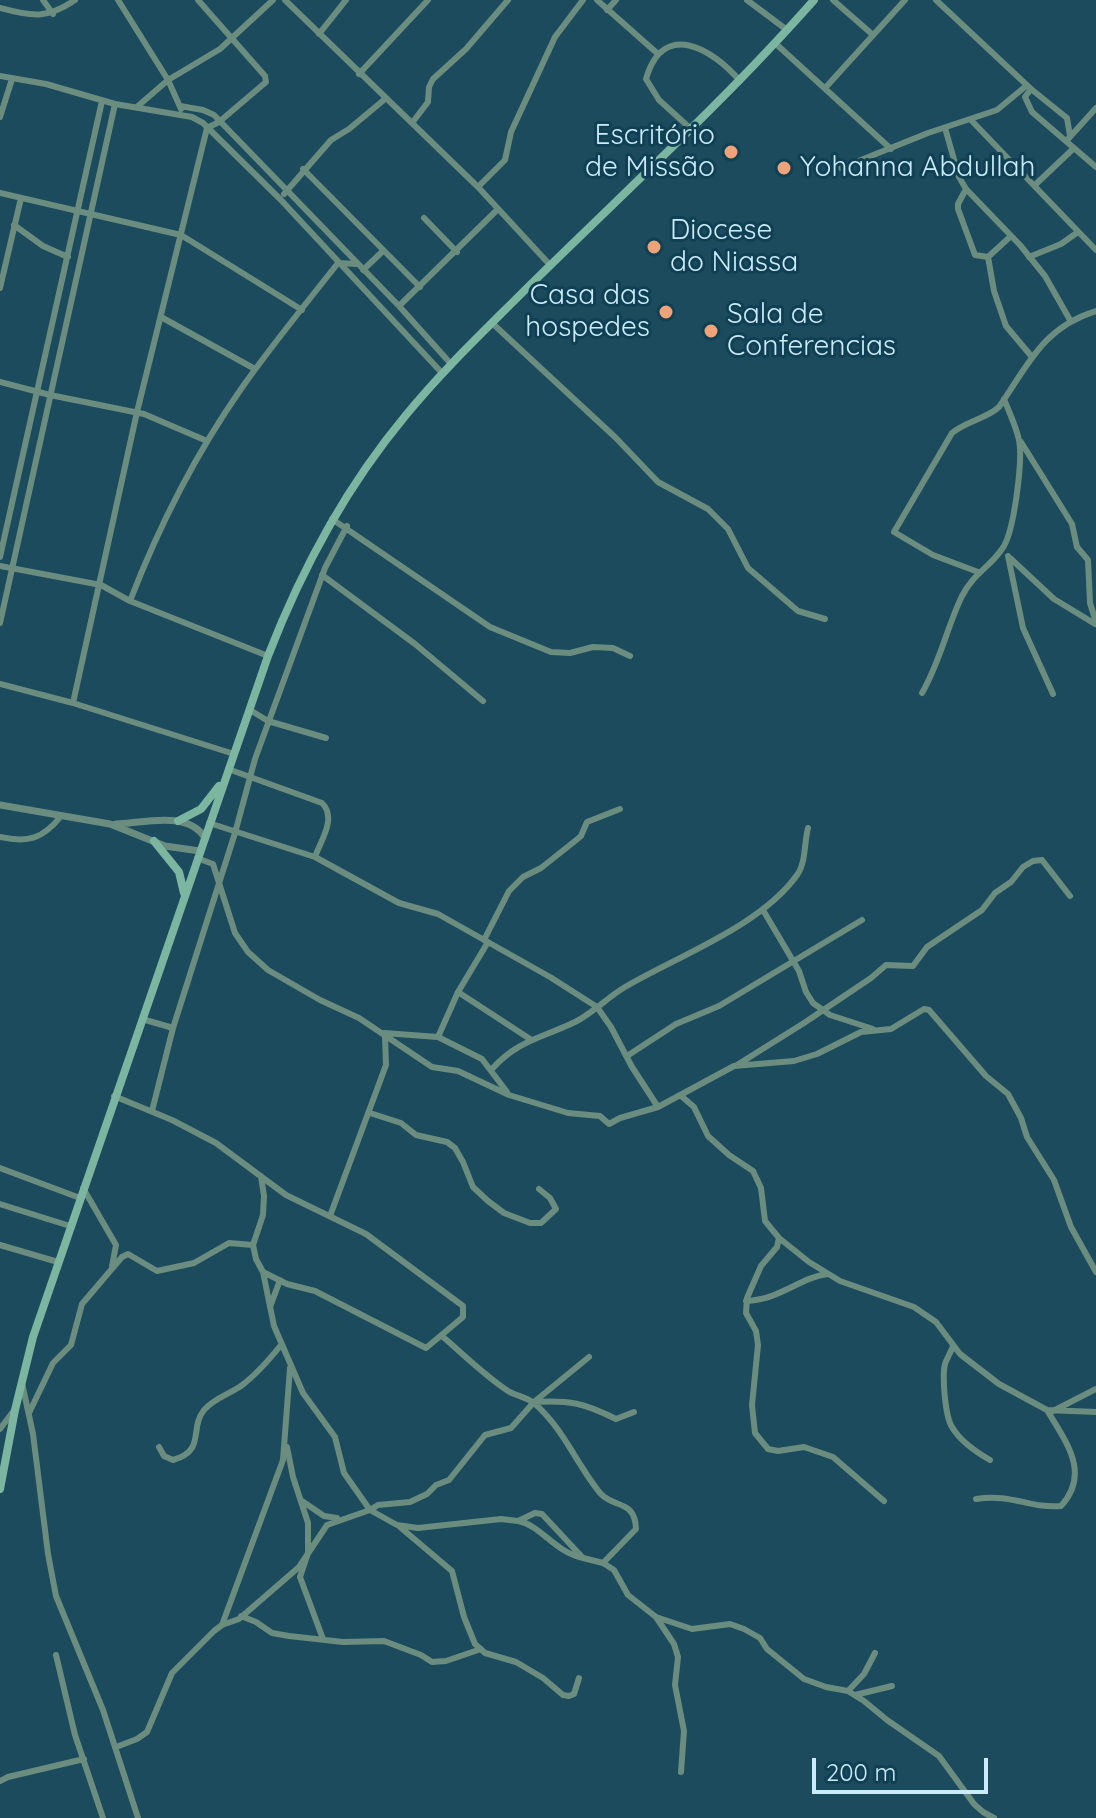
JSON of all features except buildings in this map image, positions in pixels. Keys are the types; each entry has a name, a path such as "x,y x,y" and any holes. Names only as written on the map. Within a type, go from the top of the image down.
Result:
{"main road":[{"path":"0,1489 22,1379 114,1096 268,656 302,574 332,519 386,440 442,373 740,81 814,0"},
{"path":"178,821 201,809 227,773"},
{"path":"154,841 179,872 184,894"}],"street":[{"path":"43,0 53,14"},
{"path":"0,8 53,14 75,0"},
{"path":"118,0 168,80 184,116"},
{"path":"73,703 137,412 207,128 219,122 266,82 265,76 198,0"},
{"path":"137,106 168,80 232,39 273,0"},
{"path":"285,0 478,187 550,265"},
{"path":"319,34 346,0"},
{"path":"359,74 428,0"},
{"path":"412,123 428,102 433,79 466,49 508,0"},
{"path":"478,187 505,160 511,132 555,37 583,0"},
{"path":"597,0 658,54"},
{"path":"607,10 616,0"},
{"path":"747,0 787,30"},
{"path":"833,0 873,35"},
{"path":"826,87 905,0"},
{"path":"936,0 1067,118 1069,139"},
{"path":"691,129 650,88 646,79 658,54 678,43 689,45 704,51 740,81"},
{"path":"775,43 891,149"},
{"path":"0,76 46,84 115,104 192,117 203,123 281,200 442,373"},
{"path":"0,117 12,79"},
{"path":"841,168 997,110 1029,87"},
{"path":"1029,87 1025,97 1028,107 1069,139 1074,148 1096,167"},
{"path":"281,200 285,190 331,140 385,99"},
{"path":"0,557 102,101"},
{"path":"0,623 115,104"},
{"path":"180,106 214,115 451,364"},
{"path":"1069,139 1096,108"},
{"path":"971,120 1096,250"},
{"path":"945,128 959,177 966,189 1029,257 1057,295 1070,320"},
{"path":"1035,185 1074,148"},
{"path":"303,169 420,287"},
{"path":"966,189 958,209 973,253 977,257 988,257 1011,236"},
{"path":"0,193 181,235 302,310"},
{"path":"0,288 21,198"},
{"path":"399,306 498,209"},
{"path":"424,218 457,252"},
{"path":"14,225 43,246 68,257"},
{"path":"1029,257 1061,244 1078,232"},
{"path":"363,270 383,251"},
{"path":"988,257 994,291 1006,326 1032,357"},
{"path":"338,263 357,264"},
{"path":"130,601 152,547 207,441 255,369 338,263"},
{"path":"56,311 68,312"},
{"path":"978,572 933,555 894,532 952,433 961,425 993,413 1044,340 1070,320 1096,311"},
{"path":"161,317 255,369"},
{"path":"492,323 616,438 658,482 708,509 728,529 748,568 798,611 825,619"},
{"path":"0,382 137,412 207,441"},
{"path":"1004,399 1019,439 1072,524 1077,547 1088,560 1090,603 1096,623"},
{"path":"922,693 933,674 962,596 978,572 1004,548 1020,474 1019,439"},
{"path":"332,519 347,526 478,619 504,633 551,652 613,648 630,656"},
{"path":"152,1111 173,1028 268,721 322,575 347,526"},
{"path":"1004,548 1023,628 1053,694"},
{"path":"1008,556 1054,599 1096,623"},
{"path":"0,566 101,585 130,601 268,656"},
{"path":"322,575 415,644 483,701"},
{"path":"0,684 73,703 234,754"},
{"path":"250,710 268,721 326,738"},
{"path":"227,773 251,776 322,803 330,819 315,857"},
{"path":"0,805 110,824 178,821 193,825 205,838"},
{"path":"438,1037 504,900 519,880 541,868 581,836 587,822 620,809"},
{"path":"0,837 27,839 42,836 61,816"},
{"path":"209,823 315,857 399,903 438,914 597,1007 658,1107"},
{"path":"110,824 198,855 213,864 235,933 248,952 268,970 384,1034 432,1067 458,1071 509,1095 568,1113 600,1116 609,1124 658,1107 737,1065 822,1011 886,965 913,966 927,947 982,910 1026,864 1042,860 1070,896"},
{"path":"492,1069 511,1050 579,1020 625,987 704,946 763,910 788,888 802,868 808,828"},
{"path":"763,910 793,961 806,992 822,1011 875,1029"},
{"path":"627,1056 676,1024 719,1006 862,920"},
{"path":"458,992 530,1039"},
{"path":"737,1065 794,1061 817,1054 861,1032 891,1029 924,1009 929,1010 986,1076 1008,1094 1027,1137 1054,1180 1071,1227 1096,1272"},
{"path":"142,1019 173,1028"},
{"path":"384,1034 438,1037 482,1059 509,1095"},
{"path":"330,1216 386,1065 384,1034"},
{"path":"680,1095 694,1107 708,1136 753,1171 761,1188 765,1221 779,1238 828,1274 876,1295 914,1307 936,1322 960,1354 999,1384 1050,1410 1096,1412"},
{"path":"114,1096 216,1143 286,1195 376,1241 463,1306 463,1317 426,1348 315,1291 287,1284 263,1272"},
{"path":"370,1113 401,1123 416,1135 447,1142 455,1148 473,1187 504,1213 530,1223 541,1223 556,1209 550,1198 539,1189"},
{"path":"0,1168 80,1198"},
{"path":"261,1176 263,1215 253,1245 263,1272 270,1307 281,1345 303,1393 335,1437 344,1473 370,1510 397,1525 452,1571 464,1617 475,1644 485,1653 516,1662 543,1678 563,1695 574,1694 579,1678"},
{"path":"83,1188 116,1245 112,1266"},
{"path":"0,1204 70,1226"},
{"path":"779,1238 777,1247 761,1266 746,1301 746,1313 756,1331 758,1345 752,1405 755,1433 768,1449 778,1451 804,1447 833,1457 884,1501"},
{"path":"29,1413 53,1363 71,1345 82,1304 112,1266 128,1254 157,1271 194,1263 229,1243 253,1245"},
{"path":"0,1245 58,1262"},
{"path":"746,1301 770,1298 828,1274"},
{"path":"270,1307 280,1280"},
{"path":"442,1336 510,1393 534,1402 587,1405 616,1419 634,1412"},
{"path":"159,1447 164,1456 173,1460 182,1458 197,1439 200,1416 205,1409 263,1368 281,1345"},
{"path":"953,1346 945,1362 944,1374 948,1419 965,1442 990,1460"},
{"path":"323,1640 300,1577 308,1553 327,1525 386,1504 410,1502 449,1480 485,1435 511,1428 534,1402 589,1357"},
{"path":"116,1747 147,1732 172,1673 222,1625 283,1460 290,1364"},
{"path":"22,1379 56,1596 116,1747 138,1818"},
{"path":"1050,1410 1096,1389"},
{"path":"534,1402 600,1493 611,1502 624,1505 634,1516 637,1524 633,1533 603,1563"},
{"path":"0,1429 15,1410"},
{"path":"976,1499 1007,1497 1049,1507 1061,1506 1070,1496 1077,1481 1071,1453 1050,1410"},
{"path":"222,1625 241,1616 281,1583 308,1553 308,1523 293,1477 286,1440"},
{"path":"301,1500 324,1516 341,1519"},
{"path":"518,1521 535,1513 542,1514 583,1558"},
{"path":"397,1525 422,1528 501,1519 528,1523 561,1551 603,1563 614,1570 628,1595 656,1617 674,1644 678,1657 675,1685 684,1731 681,1772"},
{"path":"241,1616 272,1633 323,1640 384,1641 432,1662 446,1661 481,1649"},
{"path":"656,1617 692,1629 730,1624 760,1638 767,1649 804,1679 852,1693 939,1756 974,1804 994,1818"},
{"path":"852,1693 875,1653"},
{"path":"56,1655 75,1735 103,1818"},
{"path":"852,1693 892,1686"},
{"path":"0,1781 84,1759"}],"place":[{"name":"Escritório de Missão","path":"731,152"},
{"name":"Yohanna Abdullah","path":"784,168"},
{"name":"Diocese do Niassa","path":"654,247"},
{"name":"Casa das hospedes","path":"666,312"},
{"name":"Sala de Conferencias","path":"711,331"}]}
